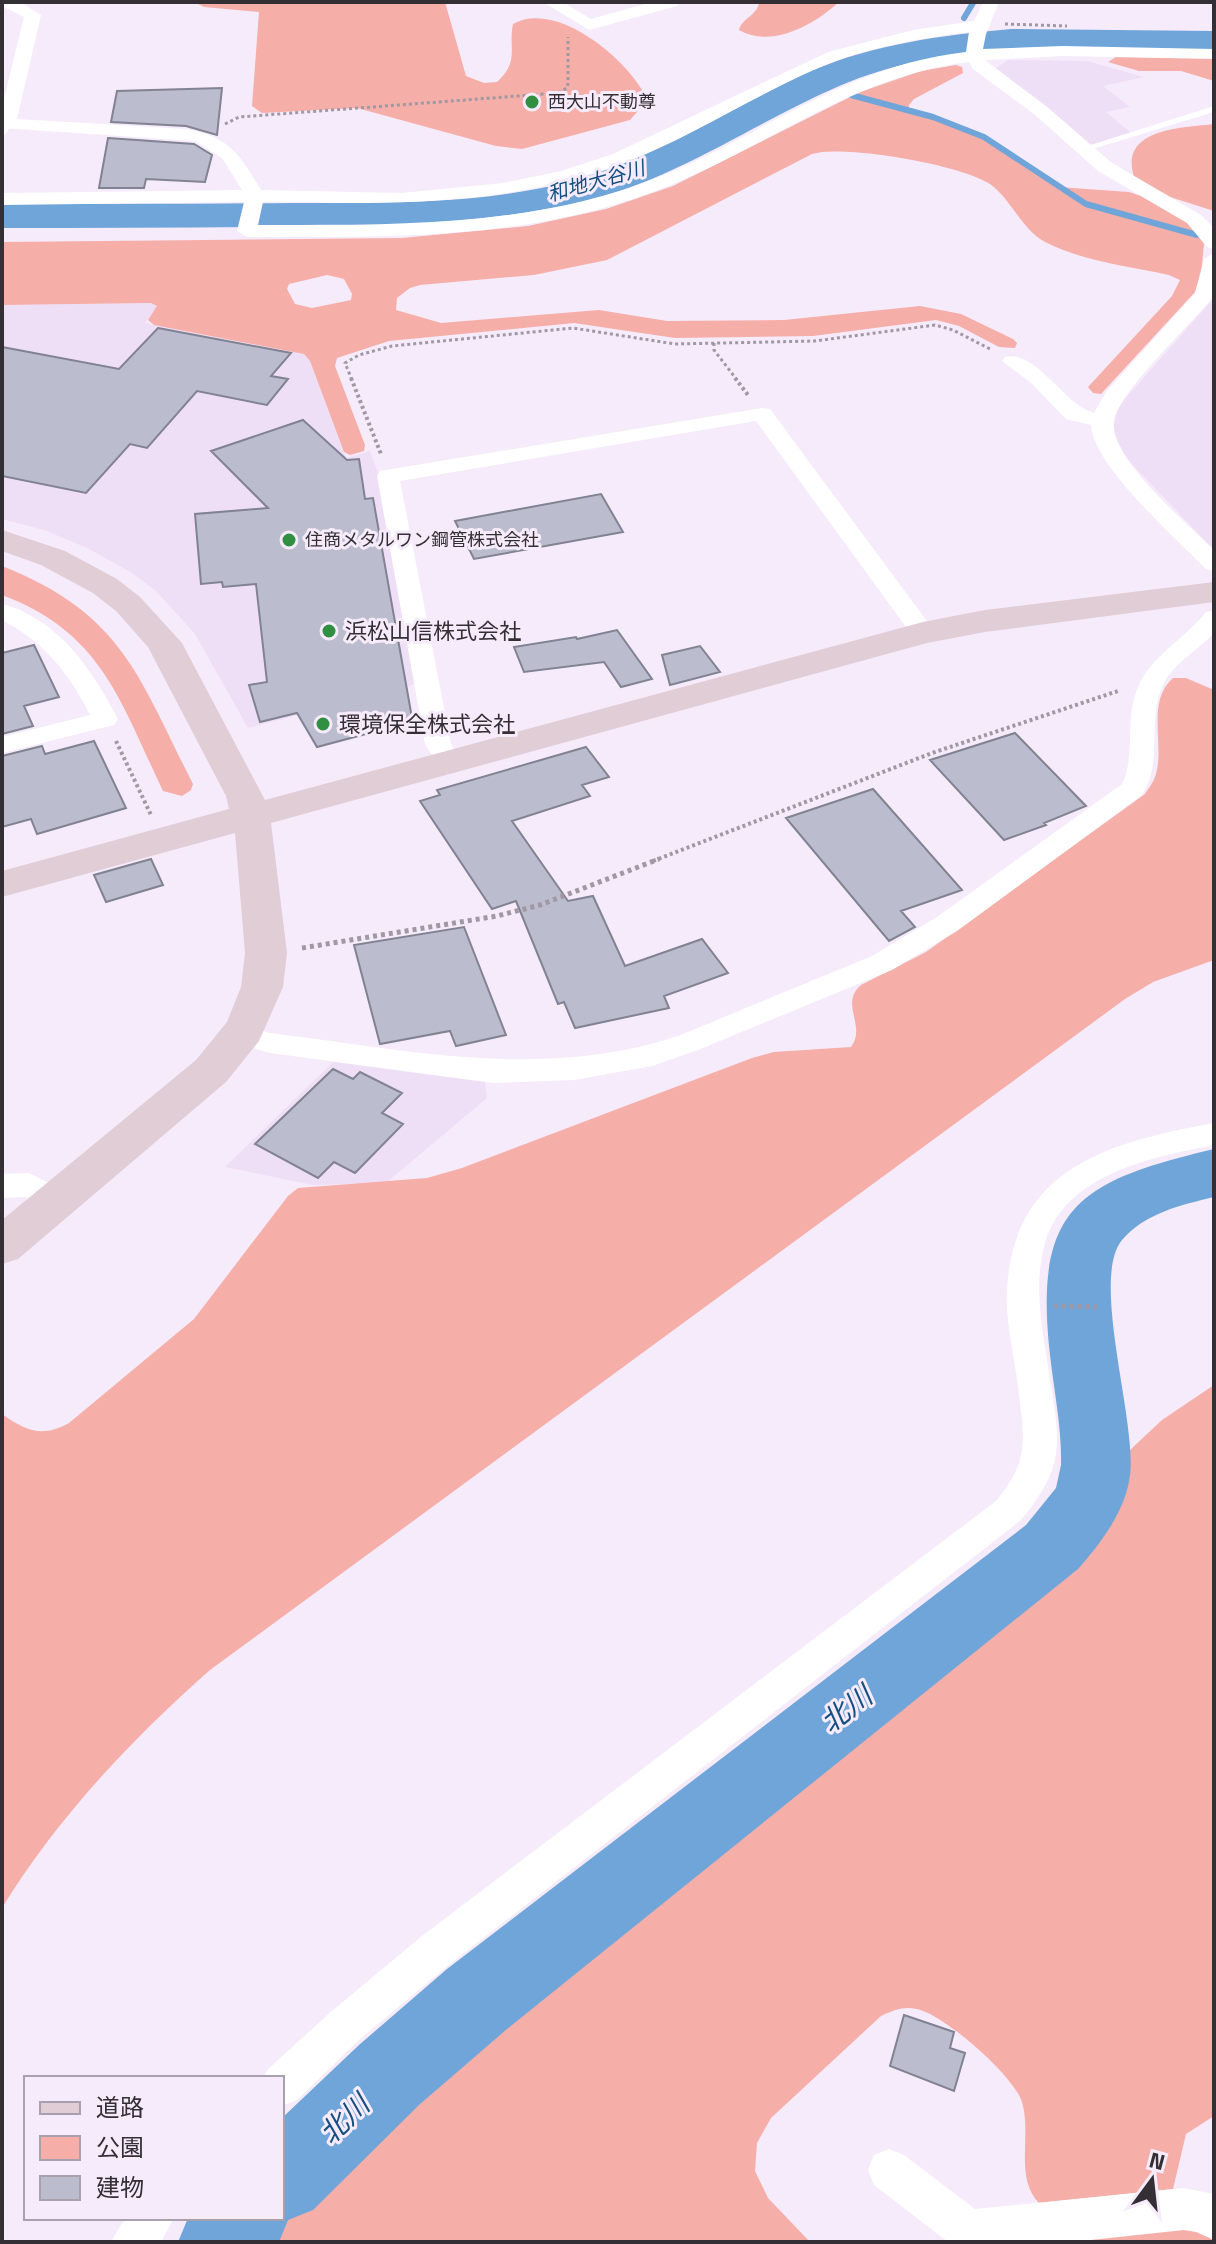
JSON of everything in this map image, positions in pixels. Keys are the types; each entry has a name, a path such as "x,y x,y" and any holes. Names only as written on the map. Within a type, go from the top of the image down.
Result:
{"street":[{"path":"7,2 33,15 4,129 186,134 212,139 226,150 254,198 247,231 443,229 574,209 664,181 869,79 913,66 974,55 1045,52 1214,54"},
{"path":"551,2 589,25 671,2"},
{"path":"2,199 436,197 503,189 594,168 644,148 789,75 834,56 984,17 974,55 979,65 1040,110 1116,174 1211,232"},
{"path":"1214,259 1205,294 1114,397 1102,421 1104,439 1116,461 1214,592"},
{"path":"1012,361 1037,378 1074,414 1102,421"},
{"path":"449,762 438,744 388,476 762,414 923,633"},
{"path":"2,540 81,571 128,604 147,623 177,665 245,796 255,836 266,953 262,987 240,1034 211,1071 2,1246"},
{"path":"2,884 923,633 985,621 1214,592"},
{"path":"240,1034 270,1043 494,1072 534,1072 613,1064 688,1043 894,956 947,924 1133,789 1142,775 1150,687 1214,592"},
{"path":"2,745 105,719 74,662 40,631 9,621"},
{"path":"284,2083 346,2025 436,1950 1008,1511 1028,1489 1039,1463 1040,1435 1023,1290 1026,1254 1037,1222 1058,1193 1087,1171 1121,1154 1214,1134"},
{"path":"2,1186 29,1185 56,1200"},
{"path":"889,2170 967,2237 1184,2209 1204,2211 1214,2219"},
{"path":"133,2242 151,2220"}],"lane":[{"path":"1083,149 1214,109"}],"path":[{"path":"234,118 546,95 567,88 568,23 579,20"},
{"path":"388,476 345,363 359,355 392,346 573,328 660,343 815,341 935,325 953,330 1012,361"},
{"path":"714,343 714,350 762,414"},
{"path":"266,953 497,916 540,905 932,753 1137,684 1150,687"},
{"path":"105,719 155,825"},
{"path":"1058,1306 1097,1307"}],"shaded area":[{"path":"1008,60 1087,61 1144,77 1103,86 1130,107 1106,112 1131,133 1090,145 995,69"},
{"path":"1214,298 1214,550 1127,459 1113,428 1124,400"},
{"path":"156,304 157,309 145,323 293,350 304,354 310,361 346,458 370,451 377,470 416,684 248,728 195,634 156,591 132,573 87,548 44,530 2,519 2,305"},
{"path":"333,1062 485,1082 487,1098 386,1183 313,1185 225,1167"}],"green space":[{"path":"194,2 445,2 466,76 484,83 497,82 511,61 513,24 530,19 549,20 568,26 605,49 644,93 637,112 630,120 522,149 496,146 357,108 262,113 252,106 259,12 204,7"},
{"path":"759,2 839,2 806,26 765,37 739,30"},
{"path":"1116,57 1214,58 1214,81 1181,71 1139,71 1108,62"},
{"path":"956,65 962,67 963,73 914,99 909,110 982,137 1058,187 1129,192 1144,197 1186,221 1204,243 1201,275 1195,292 1101,394 1093,393 1088,387 1172,296 1180,280 1059,249 1029,230 990,184 955,170 875,154 812,154 607,260 534,275 420,285 397,298 396,310 441,323 599,310 667,321 784,320 920,306 961,314 1013,339 1017,343 1015,348 999,347 959,326 936,320 813,336 675,338 574,323 389,341 337,358 335,366 365,445 364,451 350,455 344,452 310,361 304,354 154,325 148,320 157,306 151,303 2,305 2,242 402,238 528,226 606,209 673,186 860,92 921,71","holes":["327,275 344,279 352,294 351,300 312,308 295,304 287,289 289,284"]},
{"path":"1214,124 1214,211 1170,197 1134,177 1132,161 1136,149 1144,140 1171,130"},
{"path":"2,566 43,585 75,605 122,652 157,711 193,784 191,790 182,796 163,791 120,700 104,674 86,650 63,629 36,610 2,595"},
{"path":"1173,678 1186,678 1214,690 1214,960 1153,982 1125,999 210,1670 152,1724 97,1782 47,1843 2,1908 2,1414 34,1430 51,1430 69,1423 194,1319 288,1196 298,1188 427,1178 462,1168 752,1058 774,1052 851,1047 856,1031 852,1000 861,985 926,952 1145,794 1158,765 1160,700"},
{"path":"1214,1385 1214,2116 1186,2134 1173,2189 1039,2203 1027,2181 1025,2115 1016,2091 994,2064 948,2025 934,2016 907,2008 881,2016 771,2118 757,2143 755,2171 768,2198 810,2242 253,2242 270,2220 284,2220 284,2203 331,2154 487,2013 1064,1556 1094,1524 1106,1491 1130,1450 1162,1420"},
{"path":"1187,2225 1209,2233 1214,2242 1016,2242"}],"building":[{"path":"222,88 217,135 186,126 111,122 117,91"},
{"path":"108,138 194,144 212,155 205,182 146,179 144,188 99,188"},
{"path":"158,328 291,353 271,376 288,379 267,405 197,391 147,448 130,444 86,493 2,476 2,347 119,369"},
{"path":"303,420 347,460 359,459 365,499 373,498 412,718 317,747 297,713 260,722 249,685 267,682 256,584 223,587 222,582 201,584 195,514 268,508 211,451"},
{"path":"601,494 623,532 474,559 455,521"},
{"path":"617,630 652,679 621,687 604,662 524,672 514,647 577,639"},
{"path":"34,645 59,697 24,706 33,726 2,734 2,653"},
{"path":"700,646 720,672 670,685 662,655"},
{"path":"1015,733 1086,806 1004,840 930,760"},
{"path":"94,741 126,808 37,834 31,819 2,827 2,756 42,746 45,754"},
{"path":"586,747 609,777 582,785 590,796 512,821 568,901 593,896 625,966 702,939 728,973 664,996 669,1008 575,1028 564,1002 558,1004 516,901 492,909 420,801 440,795 437,790"},
{"path":"873,789 962,890 901,911 915,927 889,941 786,818"},
{"path":"151,859 163,885 106,902 94,875"},
{"path":"464,927 506,1035 456,1046 450,1031 380,1044 354,945"},
{"path":"333,1069 353,1079 360,1072 402,1093 382,1113 403,1124 355,1173 334,1162 318,1178 255,1144"},
{"path":"904,2015 954,2032 950,2048 965,2053 954,2091 890,2066"}],"waterway":[{"path":"964,18 973,3"},
{"name":"和地大谷川","path":"949,45 952,39"},
{"name":"和地大谷川","path":"2,216 402,215 513,204 582,190 642,170 826,78 897,55 952,45 1011,40 1214,42"},
{"path":"813,84 827,88"},
{"path":"851,95 933,117 984,137 1086,204 1197,235"},
{"name":"北川","path":"284,2177 389,2075 477,1999 1052,1547 1085,1504 1095,1474 1095,1438 1079,1313 1079,1278 1084,1248 1099,1223 1124,1202 1161,1186 1214,1173"},
{"name":"北川","path":"223,2242 243,2220"}],"place":[{"name":"西大山不動尊","path":"532,102"},
{"name":"住商メタルワン鋼管株式会社","path":"289,540"},
{"name":"浜松山信株式会社","path":"329,631"},
{"name":"環境保全株式会社","path":"323,724"}]}
